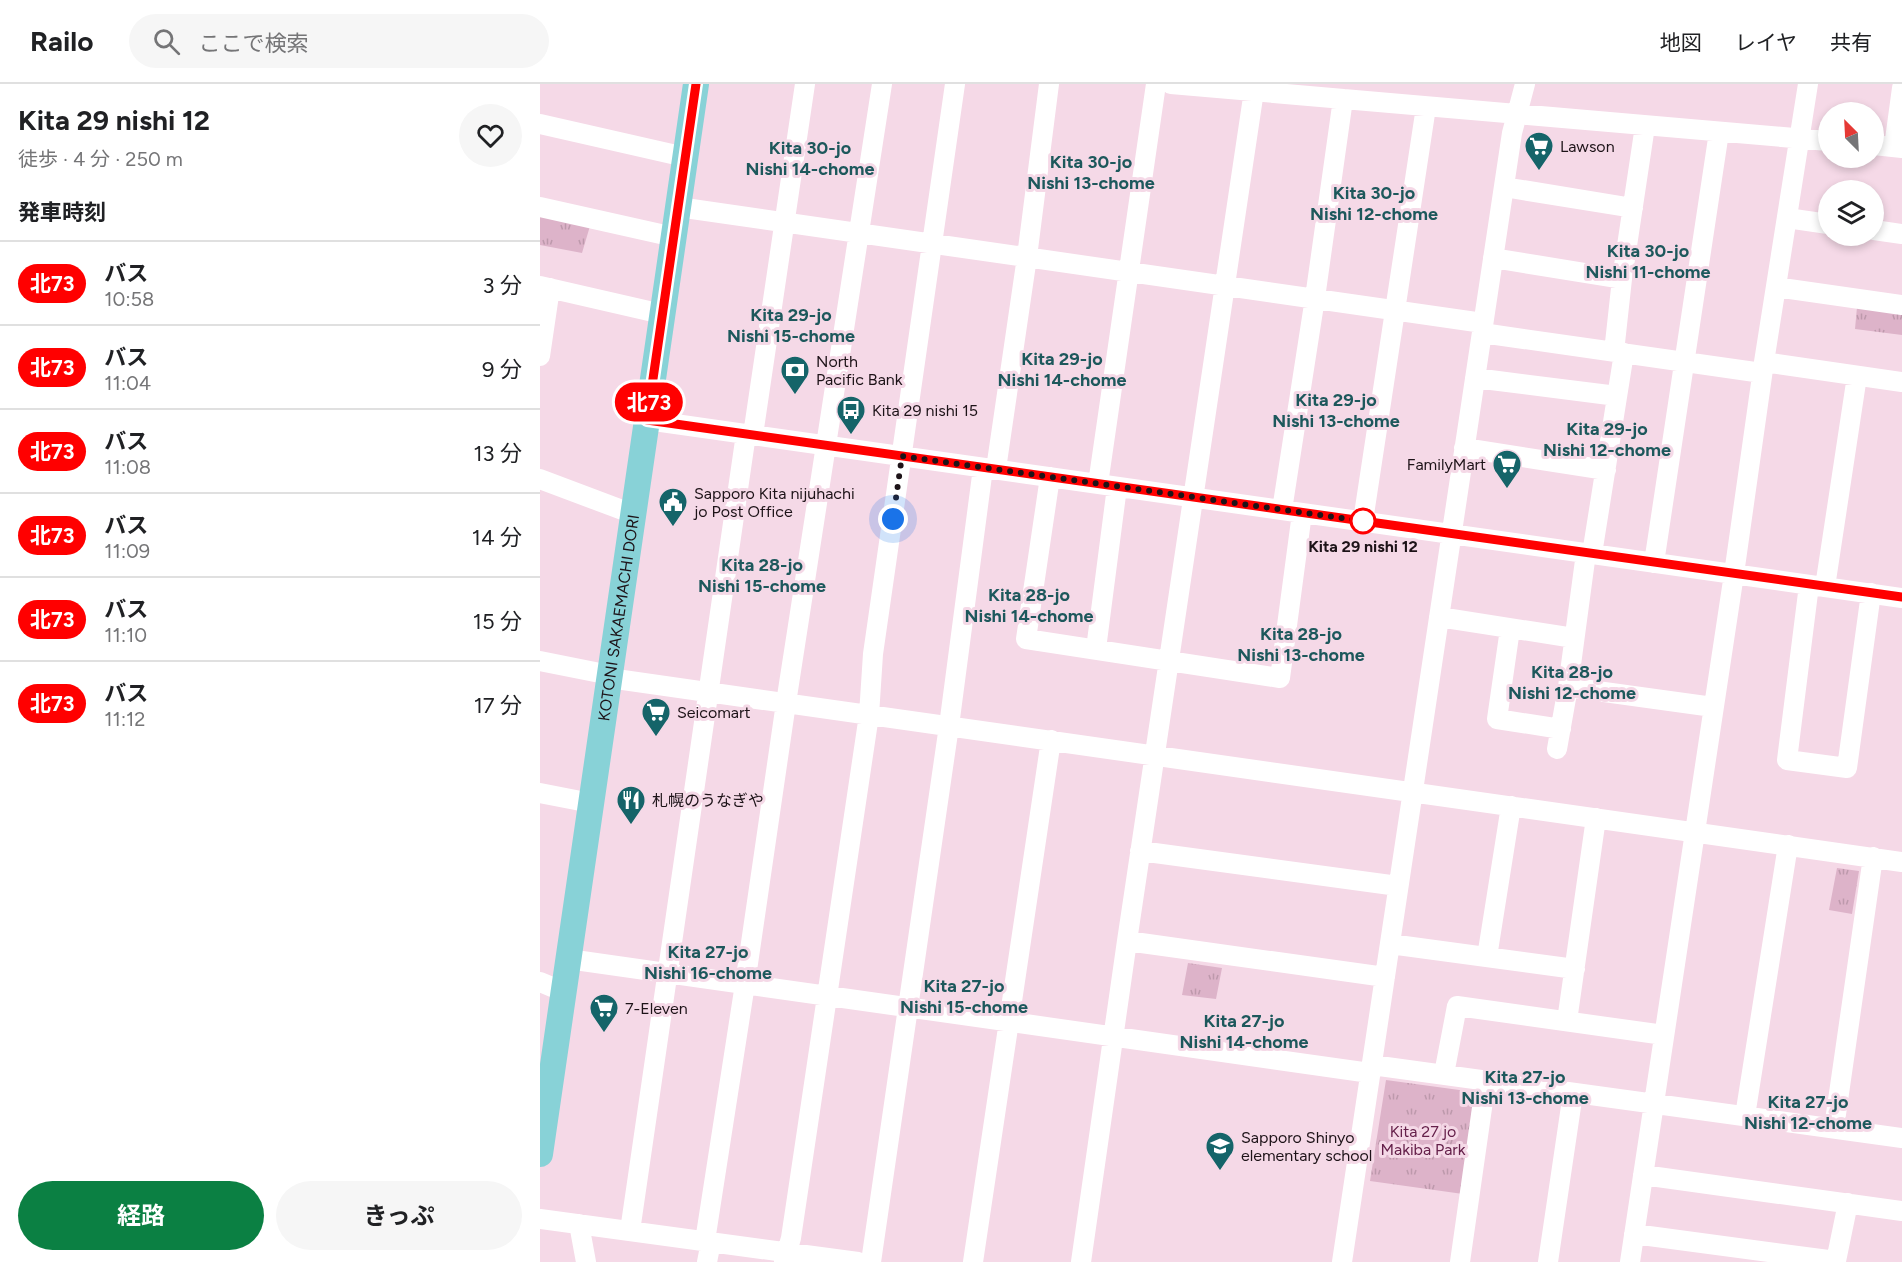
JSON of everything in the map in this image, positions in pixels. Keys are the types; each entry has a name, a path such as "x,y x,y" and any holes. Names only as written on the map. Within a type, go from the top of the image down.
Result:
{"main road":[{"name":"KOTONI SAKAEMACHI DORI","path":"540,1154 696,84"}],"street":[{"path":"630,1231 708,692 806,84"},
{"path":"707,1262 708,1242 786,703 882,84"},
{"path":"785,1257 791,1238 869,715 873,654 956,84"},
{"path":"871,1262 989,468 1027,257 1049,84"},
{"path":"1096,649 1108,485 1128,272 1156,84"},
{"path":"1171,84 1254,88 1426,107 1818,140"},
{"path":"1342,1262 1512,133 1525,84"},
{"path":"1630,1262 1763,368 1808,84"},
{"path":"1081,1262 1254,88"},
{"path":"1898,147 1902,88"},
{"path":"1050,477 1026,639 1280,678 1292,511 1315,298 1343,99"},
{"path":"1363,521 1426,107"},
{"path":"540,124 685,157"},
{"path":"1557,749 1617,396 1622,279 1645,126"},
{"path":"1654,563 1719,132"},
{"path":"1504,187 1632,208"},
{"path":"540,207 674,237"},
{"path":"678,207 1394,310 1483,328 1685,362 1857,375 1902,382"},
{"path":"1787,218 1818,223"},
{"path":"1884,231 1902,234"},
{"path":"1493,258 1622,279"},
{"path":"540,356 545,287 662,314"},
{"path":"1776,287 1902,305"},
{"path":"1857,375 1787,760 1847,768 1871,593"},
{"path":"1475,378 1617,396"},
{"path":"647,420 1817,586 1871,593 1901,593"},
{"path":"1464,448 1605,470"},
{"path":"540,479 633,514"},
{"path":"1439,617 1575,638"},
{"path":"1510,628 1497,719 1561,729"},
{"path":"540,661 609,676 708,692 1902,861"},
{"path":"1568,687 1713,707"},
{"path":"973,1262 1051,740"},
{"path":"540,793 591,803"},
{"path":"1486,957 1511,806"},
{"path":"1567,1021 1596,818"},
{"path":"1745,1116 1788,845"},
{"path":"1140,851 1398,886"},
{"path":"1834,1128 1873,857"},
{"path":"1127,940 1385,977"},
{"path":"1390,944 1575,969"},
{"path":"568,959 1114,1036 1371,1069 1444,1074 1902,1138"},
{"path":"540,982 564,992"},
{"path":"1444,1074 1457,1006 1664,1035"},
{"path":"1460,1262 1486,1080"},
{"path":"1548,1262 1573,1093"},
{"path":"1643,1175 1902,1211"},
{"path":"1634,1234 1798,1259 1836,1261 1848,1203"},
{"path":"540,1219 708,1242 785,1257 858,1262"},
{"path":"579,1224 586,1262"}],"green space":[{"path":"540,215 590,226 582,253 540,245"},
{"path":"1857,307 1902,314 1902,335 1855,329"},
{"path":"1837,868 1859,871 1852,914 1829,910"},
{"path":"1188,963 1222,968 1216,999 1182,995"},
{"name":"Kita 27 jo Makiba Park","path":"1386,1080 1474,1092 1463,1194 1370,1181"}],"bus line":[{"name":"北73","path":"696,84 647,420 1902,597"}],"place":[{"name":"Lawson","path":"1539,172"},
{"name":"North Pacific Bank","path":"795,396"},
{"name":"Kita 29 nishi 15","path":"851,436"},
{"name":"FamilyMart","path":"1507,490"},
{"name":"Kita 29 nishi 12","path":"1363,521"},
{"name":"Sapporo Kita nijuhachi jo Post Office","path":"673,528"},
{"name":"Seicomart","path":"656,738"},
{"name":"札幌のうなぎや","path":"631,826"},
{"name":"7-Eleven","path":"604,1034"},
{"name":"Sapporo Shinyo elementary school","path":"1220,1172"}],"district":[{"name":"Kita 30-jo Nishi 14-chome","path":"810,158"},
{"name":"Kita 30-jo Nishi 13-chome","path":"1091,172"},
{"name":"Kita 30-jo Nishi 12-chome","path":"1374,203"},
{"name":"Kita 30-jo Nishi 11-chome","path":"1648,261"},
{"name":"Kita 29-jo Nishi 15-chome","path":"791,325"},
{"name":"Kita 29-jo Nishi 14-chome","path":"1062,369"},
{"name":"Kita 29-jo Nishi 13-chome","path":"1336,410"},
{"name":"Kita 29-jo Nishi 12-chome","path":"1607,439"},
{"name":"Kita 28-jo Nishi 15-chome","path":"762,575"},
{"name":"Kita 28-jo Nishi 14-chome","path":"1029,605"},
{"name":"Kita 28-jo Nishi 13-chome","path":"1301,644"},
{"name":"Kita 28-jo Nishi 12-chome","path":"1572,682"},
{"name":"Kita 27-jo Nishi 16-chome","path":"708,962"},
{"name":"Kita 27-jo Nishi 15-chome","path":"964,996"},
{"name":"Kita 27-jo Nishi 14-chome","path":"1244,1031"},
{"name":"Kita 27-jo Nishi 13-chome","path":"1525,1087"},
{"name":"Kita 27-jo Nishi 12-chome","path":"1808,1112"}],"route":[{"path":"893,519 902,456 1363,521"}]}
